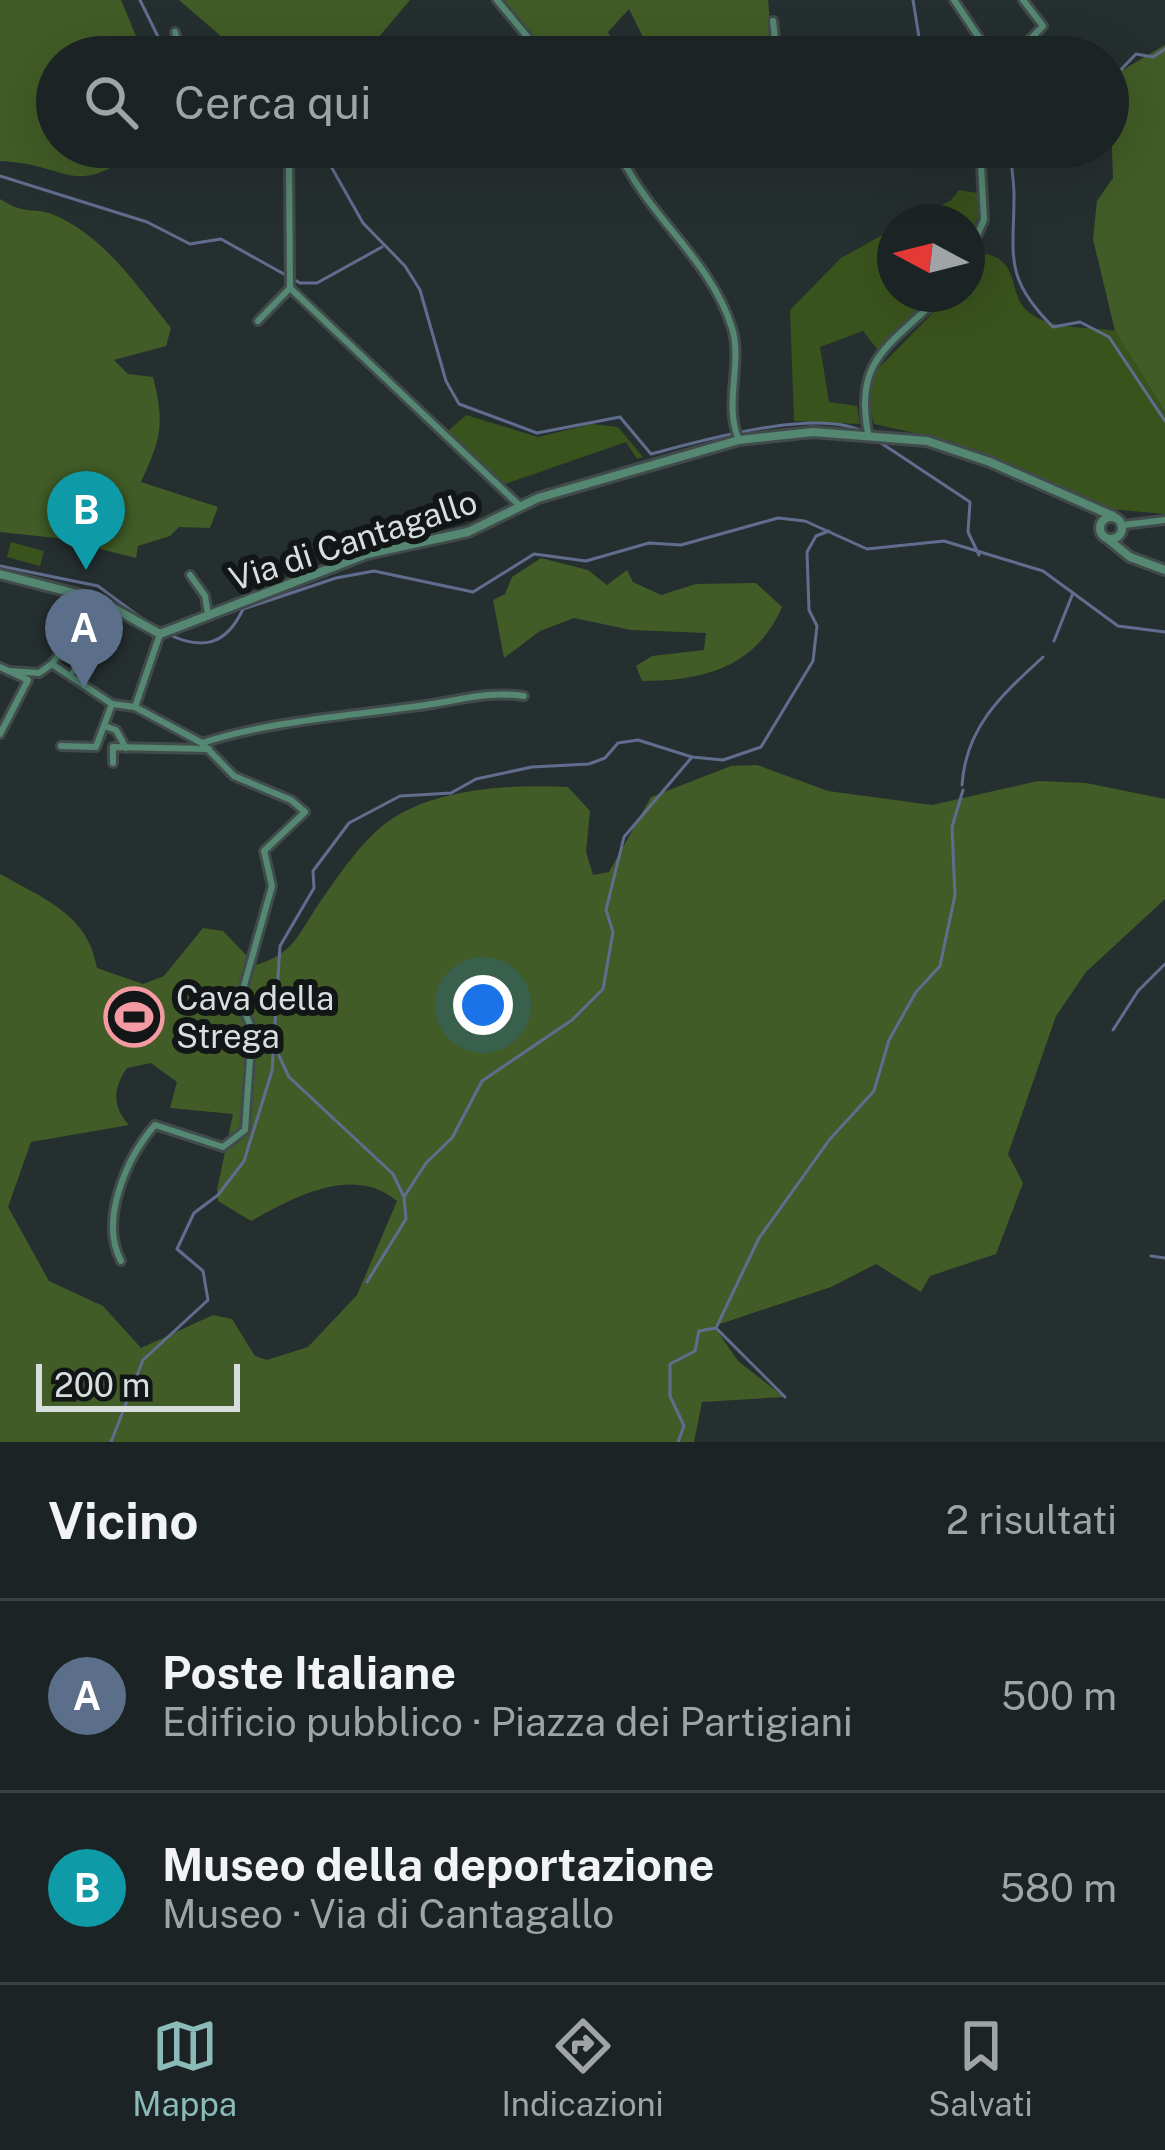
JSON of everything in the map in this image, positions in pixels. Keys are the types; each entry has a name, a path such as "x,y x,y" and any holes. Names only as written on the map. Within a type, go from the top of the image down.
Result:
{"street":[{"path":"497,0 527,36"},
{"path":"954,0 978,36"},
{"path":"1023,0 1043,26 1033,36"},
{"path":"773,21 775,36"},
{"path":"175,32 176,36"},
{"path":"258,321 290,288 289,168"},
{"path":"630,168 670,232 692,252 732,328 737,436"},
{"path":"981,168 983,204"},
{"path":"290,288 519,505"},
{"path":"864,434 861,399 866,375 925,312"},
{"name":"Via di Cantagallo","path":"164,632 367,554 483,527 519,505 737,436 813,432 896,436 990,462 1077,504"},
{"path":"1077,504 1113,516 1122,530 1121,550"},
{"path":"1077,504 1121,550 1165,570"},
{"path":"1100,524 1113,516"},
{"path":"1108,538 1165,520"},
{"path":"0,574 97,598 164,632 134,707"},
{"path":"190,575 205,596 208,614"},
{"path":"9,671 38,673 52,664 97,598"},
{"path":"72,673 114,607"},
{"path":"52,664 72,673 112,704 134,707 206,746 234,776 291,800 305,812 263,851 272,886 240,1000 252,1030 245,1130 223,1148 155,1125 132,1157 122,1184 114,1247 121,1261"},
{"path":"0,668 28,680 0,734"},
{"path":"101,736 113,747 206,746 237,730 494,691 524,696"},
{"path":"61,746 96,747 112,704"},
{"path":"103,726 116,730 126,748"},
{"path":"112,763 113,747"}],"green space":[{"path":"0,0 121,0 136,36 36,36 36,166 0,161"},
{"path":"179,0 410,0 380,36 221,36"},
{"path":"504,0 768,0 771,36 642,36 629,9 609,36 534,36"},
{"path":"1165,45 1165,412 1115,331 1093,239 1097,201 1113,178 1113,168 1129,168 1129,66"},
{"path":"44,168 108,168 85,176"},
{"path":"959,190 978,193 980,204 944,204"},
{"path":"0,199 17,208 54,215 88,235 119,264 171,328 166,346 114,360 128,374 153,377 157,393 159,431 141,482 218,507 210,528 179,527 170,536 138,546 136,558 56,538 0,532"},
{"path":"877,238 877,312 918,312 878,350 863,331 820,347 829,402 857,406 860,424 794,421 790,310 841,258"},
{"path":"985,254 993,256 1009,269 1018,297 1031,314 1060,325 1115,331 1165,412 1165,514 1098,508 951,441 874,424 865,391 872,375 933,312 985,312"},
{"path":"466,415 538,437 592,424 618,427 643,457 637,459 626,442 505,484 448,431"},
{"path":"11,542 44,551 40,566 7,557"},
{"path":"541,558 588,570 607,585 627,570 633,582 661,595 696,584 756,583 782,607 758,644 743,657 686,678 642,681 636,666 652,656 704,650 706,633 631,630 574,618 540,631 504,658 493,600 505,594 512,577"},
{"path":"757,765 828,791 932,805 1038,781 1086,783 1165,799 1165,899 1086,972 1056,1016 1008,1154 1023,1183 996,1254 930,1276 921,1292 876,1264 831,1287 714,1326 738,1361 784,1397 702,1402 694,1442 0,1442 0,874 48,900 74,921 92,949 97,968 143,984 164,976 203,928 223,931 256,965 279,955 367,840 386,823 426,802 498,788 568,787 590,811 586,852 593,875 609,872 651,797 731,766","holes":["119,1005 153,1008 150,1025 122,1037 113,1026","151,1063 177,1082 170,1108 233,1114 218,1201 251,1221 304,1194 343,1185 380,1190 397,1201 357,1295 308,1347 267,1360 255,1356 232,1319 213,1315 141,1348 103,1306 49,1281 8,1207 31,1142 129,1125 117,1104 119,1083 127,1068"]},
{"name":"Cava della Strega","path":"119,1005 153,1008 150,1025 122,1037 113,1026"}],"waterway":[{"path":"140,0 158,36"},
{"path":"913,0 919,36"},
{"path":"1129,61 1136,54 1153,57 1165,49"},
{"path":"332,168 363,223 405,266 420,290 446,381 459,404 537,433 620,417 651,454 793,424 847,426 867,434"},
{"path":"1012,168 1013,251 1026,294 1053,327 1080,322 1109,337 1165,421"},
{"path":"0,176 147,222 190,244 221,239 300,283 317,283 382,247"},
{"path":"875,439 970,502 968,532 979,555"},
{"path":"166,633 190,642 211,642 229,631 243,609 336,578 374,571 473,592 534,554 586,561 649,543 681,545 778,518 805,521 867,549 944,541 1043,571 1118,626 1165,632"},
{"path":"111,1442 143,1360 208,1300 203,1271 177,1249 194,1213 218,1195 244,1161 272,1071 280,946 314,888 313,871 349,823 400,796 451,793 476,779 532,767 589,764 605,758 618,743 638,740 692,757 723,760 761,747 813,661 817,626 809,610 807,552 816,536 829,531"},
{"path":"0,566 98,586 152,626"},
{"path":"1054,641 1073,593"},
{"path":"962,785 971,745 989,713 1043,657"},
{"path":"404,1197 426,1163 452,1138 482,1081 572,1020 603,989 613,932 606,910 624,837 692,757"},
{"path":"678,1442 684,1426 670,1396 670,1364 695,1351 699,1331 716,1328 759,1238 830,1139 874,1091 889,1040 916,992 940,966 955,895 952,827 963,790"},
{"path":"1113,1030 1138,991 1165,964"},
{"path":"275,1047 289,1077 393,1174 404,1197 406,1219 367,1282"},
{"path":"1151,1256 1165,1258"},
{"path":"717,1329 785,1397"}],"place":[{"name":"Museo della deportazione","path":"86,570"},
{"name":"Poste Italiane","path":"84,688"},
{"name":"Cava della Strega","path":"134,1017"}]}
